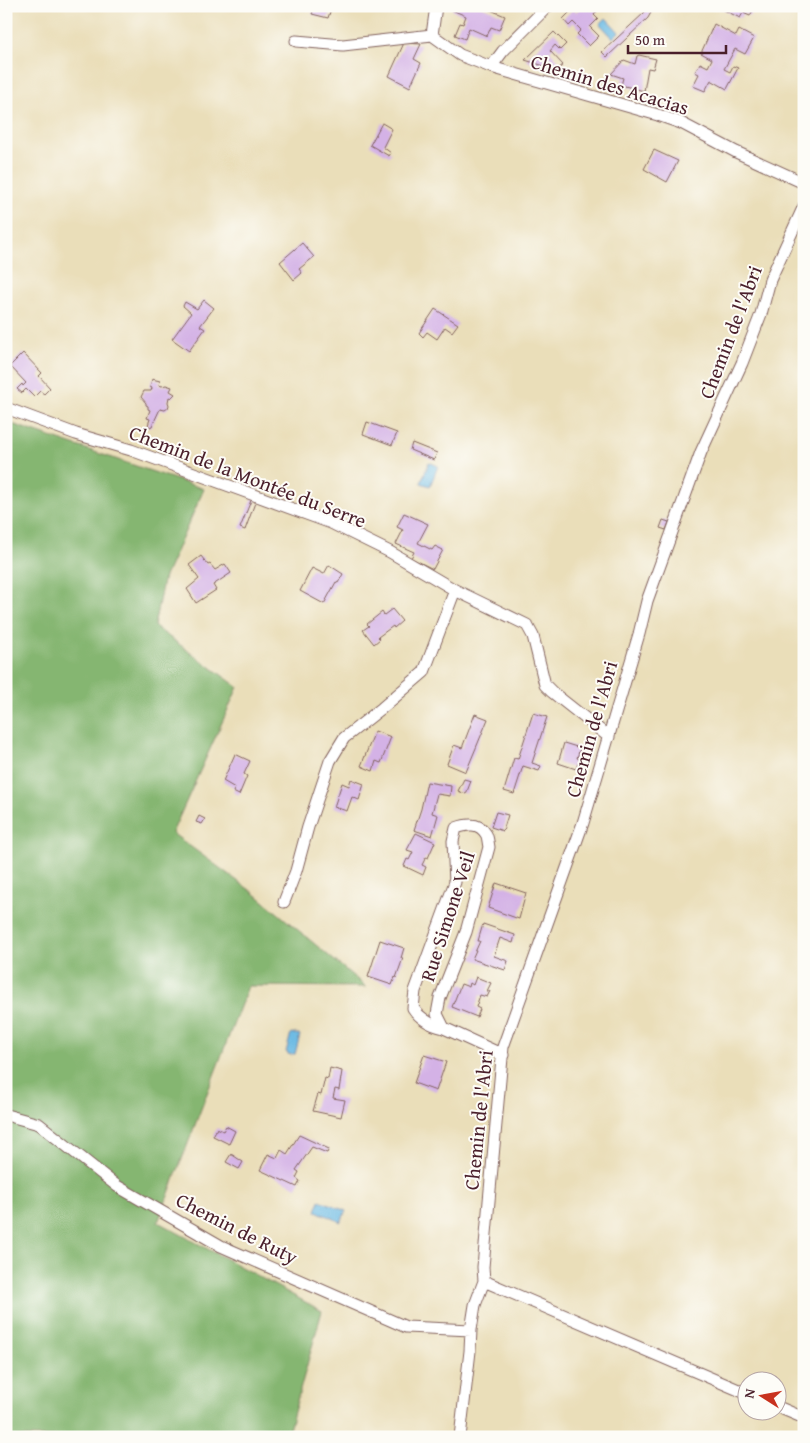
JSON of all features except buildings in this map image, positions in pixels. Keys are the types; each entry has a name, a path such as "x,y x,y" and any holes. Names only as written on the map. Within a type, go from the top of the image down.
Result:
{"street":[{"path":"296,41 343,45 432,35 436,6"},
{"path":"491,67 503,51 548,6"},
{"name":"Chemin des Acacias","path":"432,35 460,55 491,67 681,123 736,152 804,183"},
{"name":"Chemin de l'Abri","path":"460,1437 471,1330 475,1305 484,1280 483,1267 503,1047 583,823 639,634 647,600 701,452 742,363 761,314 770,280 804,206"},
{"name":"Chemin de la Montée du Serre","path":"6,408 76,434 131,450 331,523 390,552 455,590 527,625 533,636 545,684 552,692 609,737"},
{"path":"284,902 296,871 308,827 330,761 344,738 424,672 455,590"},
{"name":"Rue Simone Veil","path":"444,1028 437,1014 440,998 466,932 489,846 486,834 475,825 456,828 454,841 455,882 415,991 413,1008 418,1016 434,1026 444,1028 503,1055"},
{"name":"Chemin de Ruty","path":"6,1115 40,1124 117,1186 220,1246 406,1327 471,1330"},
{"path":"484,1280 738,1390"},
{"path":"788,1411 804,1418"}],"green space":[{"path":"6,422 204,489 163,581 154,626 238,687 172,833 254,893 366,987 248,986 158,1222 322,1311 287,1437 6,1437"}],"water":[{"path":"606,18 619,32 613,38 600,24"},
{"path":"429,462 438,466 430,486 421,483"},
{"path":"291,1033 300,1035 295,1054 292,1055 286,1052"},
{"path":"320,1200 346,1211 341,1222 316,1211"}]}
